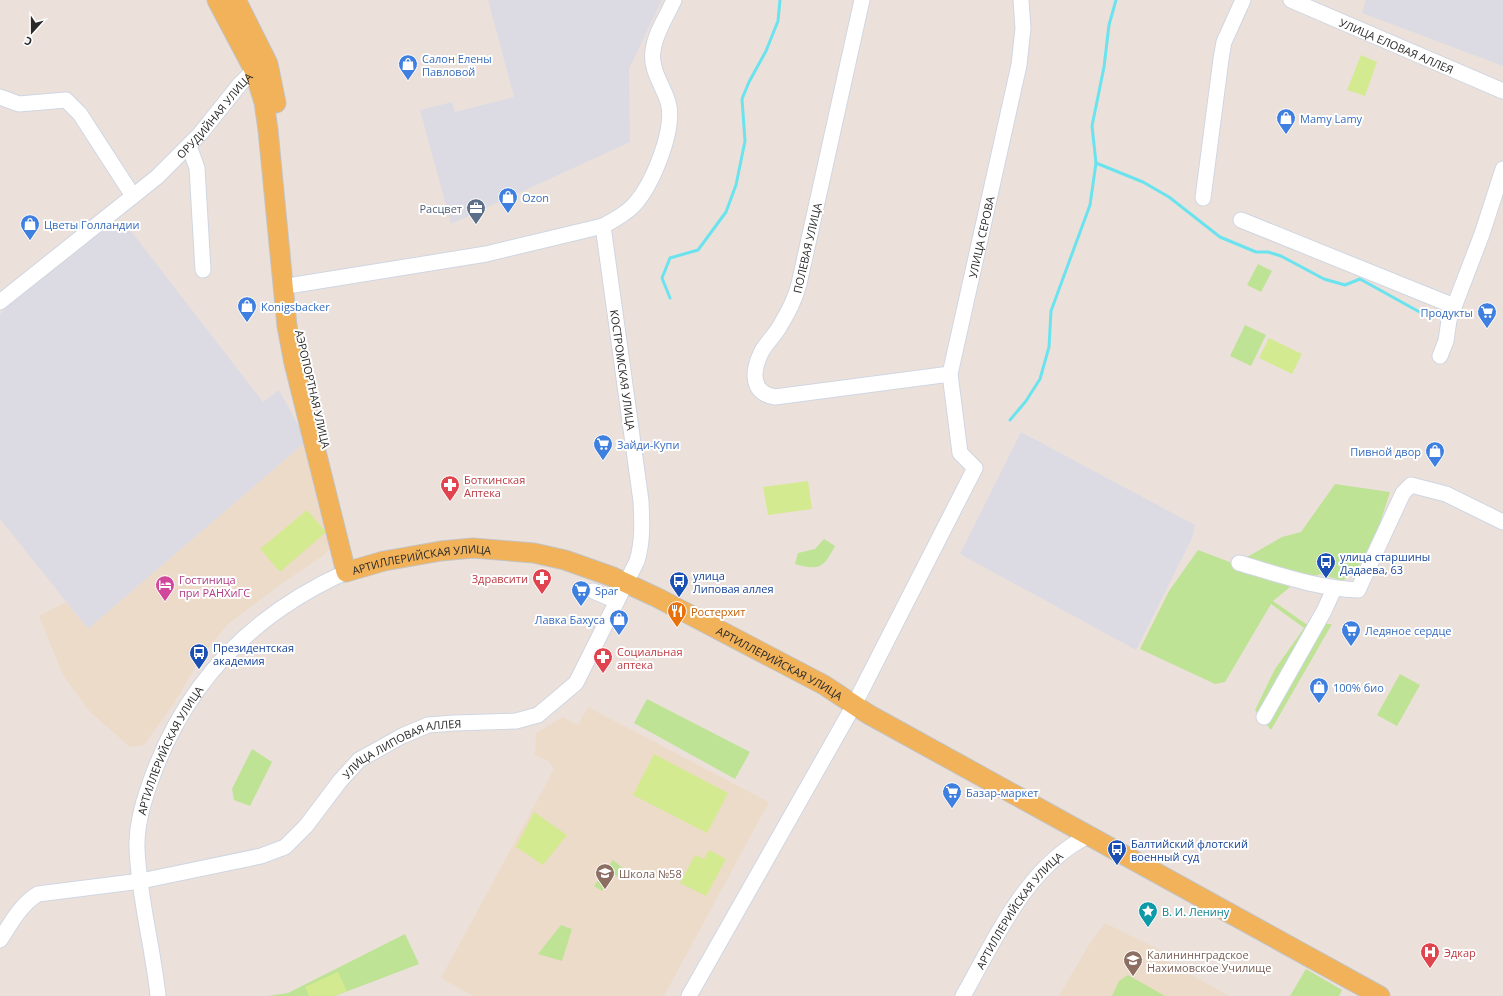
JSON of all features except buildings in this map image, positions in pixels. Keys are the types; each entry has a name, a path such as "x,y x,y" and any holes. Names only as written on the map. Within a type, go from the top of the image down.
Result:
{"main road":[{"name":"ОРУДИЙНАЯ УЛИЦА","path":"217,0 261,67"},
{"path":"236,0 261,67"},
{"name":"АЭРОПОРТНАЯ УЛИЦА","path":"261,67 275,97 280,130 299,326 351,570"},
{"name":"АЭРОПОРТНАЯ УЛИЦА","path":"261,67 287,326 294,363 351,570"},
{"name":"АРТИЛЛЕРИЙСКАЯ УЛИЦА","path":"351,570 441,552 473,548 534,553 565,560 627,583 824,685 854,705 1088,836 1380,996"}],"street":[{"path":"294,285 486,254 603,226 620,217 634,205 645,188 668,136 671,119 668,102 654,69 653,51 674,0"},
{"name":"ПОЛЕВАЯ УЛИЦА","path":"862,0 799,284 794,302 779,328 762,351 755,375 757,388 764,395 775,397 950,374"},
{"name":"УЛИЦА СЕРОВА","path":"975,468 960,454 950,374 1019,65 1023,28 1021,0"},
{"path":"1203,198 1224,42 1243,0"},
{"name":"УЛИЦА ЕЛОВАЯ АЛЛЕЯ","path":"1291,0 1503,91"},
{"name":"ОРУДИЙНАЯ УЛИЦА","path":"0,302 133,196 189,146 261,67"},
{"path":"0,97 20,104 66,100 80,114 133,196"},
{"path":"189,146 197,168 203,270"},
{"path":"1440,356 1446,340 1449,320 1482,234 1503,169"},
{"path":"1241,220 1454,306"},
{"name":"КОСТРОМСКАЯ УЛИЦА","path":"603,226 641,501 643,526 641,547 627,583"},
{"name":"АРТИЛЛЕРИЙСКАЯ УЛИЦА","path":"689,996 854,705 975,468"},
{"path":"1239,563 1313,585 1334,589 1358,590 1403,493 1411,485 1446,494 1503,522"},
{"name":"АРТИЛЛЕРИЙСКАЯ УЛИЦА","path":"158,996 137,848 143,805 159,757 192,697 214,666 253,629 286,604 315,587 351,570"},
{"name":"УЛИЦА ЛИПОВАЯ АЛЛЕЯ","path":"0,940 22,907 29,899 38,894 141,881 262,856 285,847 306,826 340,781 360,760 402,736 428,725 454,722 516,721 538,715 576,683 627,583"},
{"path":"1264,717 1324,611 1334,589"},
{"path":"593,591 617,601"},
{"name":"АРТИЛЛЕРИЙСКАЯ УЛИЦА","path":"963,996 1003,925 1031,884 1042,871 1071,844 1088,836"}],"shaded area":[{"path":"488,0 662,0 629,69 630,142 451,224 420,110 452,102 455,112 514,97"},
{"path":"1366,0 1503,0 1503,66 1362,13"},
{"path":"124,222 263,402 279,390 307,441 88,629 0,519 0,314 45,272 93,236"},
{"path":"1021,432 1195,525 1192,538 1136,650 960,554"},
{"path":"307,441 333,544 324,555 277,587 227,625 202,656 175,702 144,745 130,747 90,712 63,675 39,616 66,602 88,629"},
{"name":"Школа №58","path":"588,707 769,802 664,996 473,996 441,978 554,769 549,762 535,755 536,733 563,717 578,725"},
{"name":"Калининнградское Нахимовское Училище","path":"1105,923 1164,952 1163,959 1229,996 1059,996 1090,943"}],"green space":[{"path":"1361,55 1377,62 1365,96 1347,90"},
{"path":"1258,264 1272,271 1261,292 1247,285"},
{"path":"1245,325 1266,335 1251,366 1230,356"},
{"path":"1269,338 1302,354 1292,374 1259,358"},
{"path":"808,481 812,509 768,515 763,487"},
{"path":"1335,484 1390,492 1370,554 1343,581 1320,574 1290,587 1273,601 1306,624 1332,624 1271,730 1255,710 1275,669 1304,628 1271,604 1225,682 1215,684 1140,649 1169,591 1198,550 1235,564 1282,537 1301,532"},
{"path":"307,510 326,532 280,572 260,549"},
{"path":"824,539 835,546 824,563 815,567 795,564 798,553 815,549"},
{"path":"1400,674 1420,685 1397,726 1377,715"},
{"path":"647,699 750,752 735,779 634,723"},
{"path":"252,749 272,762 250,806 234,800 232,789"},
{"path":"654,754 728,793 707,833 633,795"},
{"path":"534,812 567,835 543,865 516,847"},
{"path":"709,850 726,859 706,896 680,883 695,855 704,859"},
{"path":"613,860 625,870 619,878 615,875 602,891 594,886"},
{"path":"561,925 572,929 562,961 538,954"},
{"path":"405,934 419,964 335,996 268,996 288,993"},
{"name":"Калининнградское Нахимовское Училище","path":"1306,969 1342,990 1339,996 1290,996"},
{"path":"338,972 347,991 335,996 309,996 305,987"},
{"path":"1128,975 1165,996 1112,996 1119,981"}],"waterway":[{"path":"670,298 662,278 670,258 698,250 726,212 736,185 745,141 742,99 749,82 766,51 778,21 780,0"},
{"path":"1010,420 1026,401 1040,379 1049,347 1051,311 1090,205 1096,163 1092,126 1104,67 1109,25 1116,0"},
{"path":"1096,163 1143,182 1169,197 1220,237 1256,252 1268,252 1281,256 1324,279 1345,285 1360,279 1425,315"}],"place":[{"name":"Салон Елены Павловой","path":"408,81"},
{"name":"Mamy Lamy","path":"1286,135"},
{"name":"Ozon","path":"508,214"},
{"name":"Расцвет","path":"476,225"},
{"name":"Цветы Голландии","path":"30,241"},
{"name":"Konigsbacker","path":"247,323"},
{"name":"Продукты","path":"1487,329"},
{"name":"Зайди-Купи","path":"603,461"},
{"name":"Пивной двор","path":"1435,468"},
{"name":"Боткинская Аптека","path":"450,502"},
{"name":"улица старшины Дадаева, 63","path":"1326,579"},
{"name":"Здравсити","path":"542,595"},
{"name":"улица Липовая аллея","path":"679,598"},
{"name":"Гостиница при РАНХиГС","path":"165,602"},
{"name":"Spar","path":"581,607"},
{"name":"Ростерхит","path":"677,628"},
{"name":"Лавка Бахуса","path":"619,636"},
{"name":"Ледяное сердце","path":"1351,647"},
{"name":"Президентская академия","path":"199,670"},
{"name":"Социальная аптека","path":"603,674"},
{"name":"100% био","path":"1319,704"},
{"name":"Базар-маркет","path":"952,809"},
{"name":"Балтийский флотский военный суд","path":"1117,866"},
{"name":"Школа №58","path":"605,890"},
{"name":"В. И. Ленину","path":"1148,928"},
{"name":"Эдкар","path":"1430,969"},
{"name":"Калининнградское Нахимовское Училище","path":"1133,977"}]}
